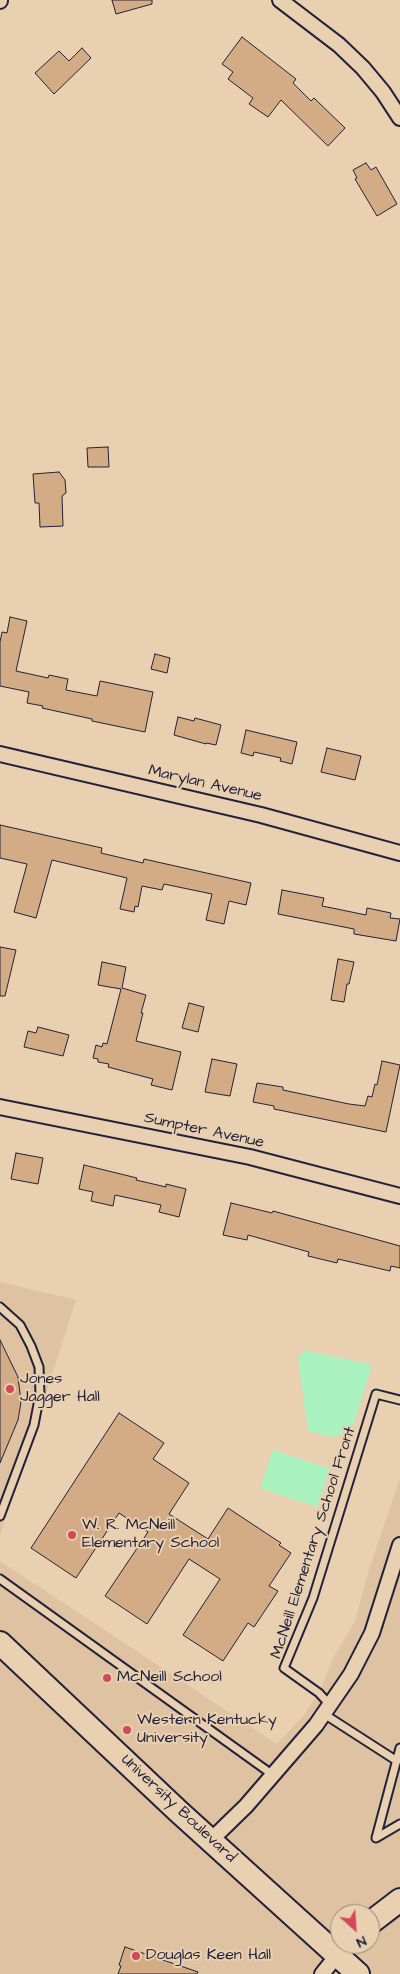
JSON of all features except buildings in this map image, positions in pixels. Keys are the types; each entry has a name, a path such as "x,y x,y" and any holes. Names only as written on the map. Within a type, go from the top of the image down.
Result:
{"main road":[{"name":"University Boulevard","path":"0,1643 212,1840 330,1938"},
{"path":"380,1915 400,1900"},
{"name":"University Boulevard","path":"346,1954 358,1974"}],"street":[{"path":"280,0 339,45 363,68 383,92 400,118"},
{"name":"Marylan Avenue","path":"0,754 261,815 400,852"},
{"name":"Sumpter Avenue","path":"0,1106 250,1157 400,1196"},
{"path":"212,1840 246,1806 273,1775 327,1710 351,1674 372,1633 400,1545"},
{"path":"322,1974 339,1954"}],"lane":[{"path":"0,1307 20,1325 31,1346 39,1367 40,1394 34,1425 0,1516"},
{"name":"McNeill Elementary School Front","path":"327,1710 319,1693 284,1668 313,1598 376,1394 400,1400"},
{"path":"0,1579 273,1775"},
{"path":"327,1710 397,1760"},
{"path":"400,1748 376,1838 400,1824"}],"shaded area":[{"path":"0,1282 76,1300 0,1535"},
{"name":"Western Kentucky University","path":"400,1478 400,1974 0,1974 0,1561 277,1744 304,1715 319,1693 333,1658 355,1622 367,1576"}],"green space":[{"path":"304,1350 372,1365 354,1423 343,1434 332,1437 308,1431 298,1359"},
{"path":"273,1450 330,1469 317,1507 260,1488"}],"place":[{"name":"Jones Jagger Hall","path":"10,1389"},
{"name":"W. R. McNeill Elementary School","path":"72,1535"},
{"name":"McNeill School","path":"107,1678"},
{"name":"Western Kentucky University","path":"127,1730"},
{"name":"Douglas Keen Hall","path":"136,1956"}]}
